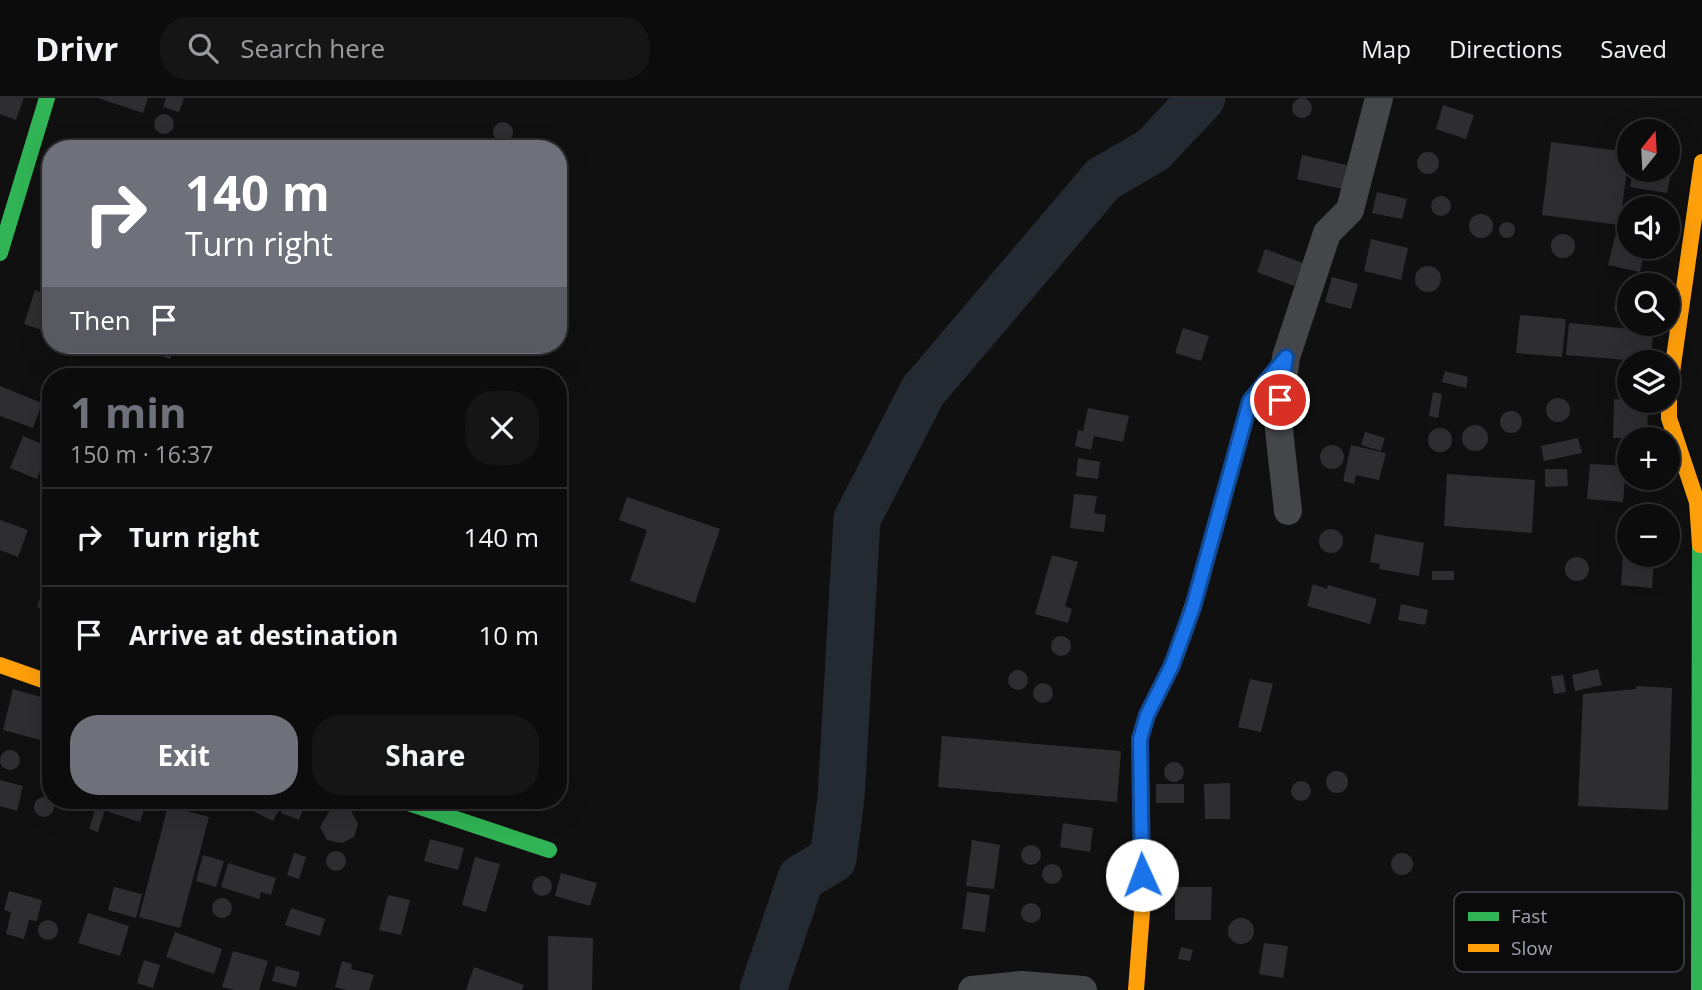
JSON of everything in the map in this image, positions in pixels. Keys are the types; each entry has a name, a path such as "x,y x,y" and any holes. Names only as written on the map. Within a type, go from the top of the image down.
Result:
{"street":[{"path":"0,253 47,98"},
{"path":"1288,511 1278,421 1286,357 1327,233 1350,210 1379,98"},
{"path":"1699,990 1700,530 1697,502 1669,418 1669,393 1702,162"},
{"path":"1136,990 1143,899 1140,739 1147,715 1172,665 1193,607 1250,401 1286,357"},
{"path":"0,666 42,680"},
{"path":"426,809 549,850"},
{"path":"972,990 1022,985 1083,990"}],"building":[{"path":"0,98 24,98 16,120 0,114"},
{"path":"98,98 148,98 143,113"},
{"path":"166,98 184,98 179,112 163,107"},
{"path":"1302,98 1309,101 1312,108 1309,115 1302,118 1295,115 1292,108 1295,101"},
{"path":"1443,105 1474,115 1466,139 1436,129"},
{"path":"164,114 171,117 174,124 171,131 164,134 157,131 154,124 157,117"},
{"path":"499,123 507,123 512,128 512,136 508,140 498,140 494,136 494,128"},
{"path":"1551,142 1617,150 1617,182 1625,182 1624,196 1617,196 1617,225 1542,215"},
{"path":"1424,152 1432,152 1439,159 1439,167 1432,174 1424,174 1417,167 1417,159"},
{"path":"1302,155 1347,165 1342,189 1297,179"},
{"path":"1631,182 1669,182 1667,193 1630,187"},
{"path":"1377,192 1407,199 1402,219 1372,213"},
{"path":"1441,196 1448,199 1451,206 1448,213 1441,216 1434,213 1431,206 1434,199"},
{"path":"1481,214 1492,221 1493,226 1486,237 1481,238 1470,231 1469,226 1476,215"},
{"path":"1504,222 1510,222 1515,230 1513,236 1504,238 1499,233 1499,227"},
{"path":"1563,234 1574,241 1575,246 1568,257 1563,258 1552,251 1551,246 1558,235"},
{"path":"1615,236 1617,259 1643,259 1640,272 1608,265"},
{"path":"1371,239 1408,248 1401,280 1364,271"},
{"path":"1265,249 1303,263 1294,286 1257,272"},
{"path":"1428,266 1437,270 1441,279 1437,288 1428,292 1419,288 1415,279 1419,270"},
{"path":"1332,277 1358,284 1351,309 1325,302"},
{"path":"35,290 42,293 42,330 24,324"},
{"path":"1520,315 1566,319 1562,357 1516,353"},
{"path":"1569,323 1617,328 1617,336 1653,336 1652,350 1617,350 1617,359 1566,355"},
{"path":"1183,328 1209,336 1201,361 1175,353"},
{"path":"156,354 172,354 170,359"},
{"path":"1445,371 1468,377 1466,388 1442,382"},
{"path":"0,386 42,403 33,428 0,416"},
{"path":"1433,392 1442,394 1438,418 1429,416"},
{"path":"1558,398 1567,401 1570,410 1567,419 1558,422 1549,419 1546,410 1549,401"},
{"path":"1614,399 1617,399 1617,413 1648,413 1647,427 1617,427 1617,438 1613,438"},
{"path":"1088,408 1129,416 1123,442 1094,436 1091,450 1075,446 1078,430 1083,431"},
{"path":"1511,411 1519,414 1522,422 1519,430 1511,433 1503,430 1500,422 1503,414"},
{"path":"1475,425 1484,429 1488,438 1484,447 1475,451 1466,447 1462,438 1466,429"},
{"path":"1435,428 1445,428 1452,435 1452,445 1445,452 1435,452 1428,445 1428,435"},
{"path":"1365,432 1385,438 1381,451 1361,445"},
{"path":"23,436 42,444 42,466 37,479 10,468"},
{"path":"1578,438 1582,453 1544,461 1541,446"},
{"path":"1332,445 1343,452 1344,457 1337,468 1332,469 1321,462 1320,457 1327,446"},
{"path":"1351,445 1386,453 1379,480 1356,475 1354,484 1343,481"},
{"path":"1078,458 1100,462 1098,479 1076,476"},
{"path":"1590,464 1617,466 1617,490 1624,490 1623,502 1587,499"},
{"path":"1545,469 1567,469 1568,486 1545,487"},
{"path":"1447,474 1535,480 1532,533 1444,526"},
{"path":"1074,494 1097,496 1094,513 1106,515 1104,532 1070,528"},
{"path":"627,497 720,529 695,603 630,581 647,530 619,520"},
{"path":"0,520 28,530 18,557 0,550"},
{"path":"1331,529 1342,536 1343,541 1336,552 1331,553 1320,546 1319,541 1326,530"},
{"path":"1375,534 1424,543 1419,576 1379,569 1380,564 1370,562"},
{"path":"1052,555 1078,562 1065,606 1072,609 1068,623 1035,614"},
{"path":"1577,557 1585,561 1589,569 1585,577 1577,581 1569,577 1565,569 1569,561"},
{"path":"1622,567 1653,567 1652,588 1621,585"},
{"path":"1432,571 1454,571 1454,580 1432,580"},
{"path":"1313,584 1327,589 1328,585 1377,599 1370,624 1307,606"},
{"path":"42,593 42,609 37,607"},
{"path":"1401,604 1428,610 1425,625 1398,620"},
{"path":"1061,636 1068,639 1071,646 1068,653 1061,656 1054,653 1051,646 1054,639"},
{"path":"1598,669 1602,685 1575,691 1572,675"},
{"path":"1018,670 1025,673 1028,680 1025,687 1018,690 1011,687 1008,680 1011,673"},
{"path":"1563,675 1566,692 1554,694 1551,676"},
{"path":"1250,679 1273,684 1261,732 1238,727"},
{"path":"1043,683 1050,686 1053,693 1050,700 1043,703 1036,700 1033,693 1036,686"},
{"path":"1637,686 1672,688 1668,810 1578,806 1583,694 1636,689"},
{"path":"13,689 42,697 42,741 3,730"},
{"path":"942,736 1121,751 1117,802 938,787"},
{"path":"10,750 17,753 20,760 17,767 10,770 3,767 0,760 3,753"},
{"path":"1174,762 1181,765 1184,772 1181,779 1174,782 1167,779 1164,772 1167,765"},
{"path":"1333,771 1341,771 1348,778 1348,786 1341,793 1333,793 1326,786 1326,778"},
{"path":"0,780 23,786 17,811 0,806"},
{"path":"1301,781 1308,784 1311,791 1308,798 1301,801 1294,798 1291,791 1294,784"},
{"path":"1230,783 1230,819 1205,819 1204,784"},
{"path":"1156,784 1184,784 1184,803 1156,803"},
{"path":"40,798 42,809 54,809 48,816 40,816 35,811 35,803"},
{"path":"95,809 105,809 98,832 89,829"},
{"path":"110,809 144,809 140,822 109,812"},
{"path":"167,809 179,809 209,817 180,928 139,917"},
{"path":"249,809 279,809 273,821"},
{"path":"282,809 303,809 299,820 281,813"},
{"path":"350,809 358,824 354,837 342,843 327,840 320,827 330,810"},
{"path":"1063,823 1093,828 1090,852 1060,847"},
{"path":"430,839 464,848 458,870 424,861"},
{"path":"972,840 1000,845 994,889 966,886"},
{"path":"1031,845 1038,848 1041,855 1038,862 1031,865 1024,862 1021,855 1024,848"},
{"path":"336,851 343,854 346,861 343,868 336,871 329,868 326,861 329,854"},
{"path":"294,853 306,857 299,879 287,875"},
{"path":"1402,853 1410,856 1413,864 1410,872 1402,875 1394,872 1391,864 1394,856"},
{"path":"203,855 224,861 216,887 196,881"},
{"path":"475,857 500,864 486,912 462,905"},
{"path":"228,863 276,878 271,895 261,892 259,899 221,887"},
{"path":"1052,864 1059,867 1062,874 1059,881 1052,884 1045,881 1042,874 1045,867"},
{"path":"561,873 597,883 590,906 555,896"},
{"path":"542,876 549,879 552,886 549,893 542,896 535,893 532,886 535,879"},
{"path":"114,887 142,894 136,918 108,910"},
{"path":"1175,887 1212,887 1211,920 1175,920"},
{"path":"9,891 42,900 37,921 29,920 24,939 6,934 11,912 4,910"},
{"path":"967,892 990,895 985,932 962,929"},
{"path":"388,895 410,900 401,935 379,930"},
{"path":"222,898 229,901 232,908 229,915 222,918 215,915 212,908 215,901"},
{"path":"1031,903 1038,906 1041,913 1038,920 1031,923 1024,920 1021,913 1024,906"},
{"path":"291,908 325,919 320,936 285,925"},
{"path":"88,913 129,926 120,956 78,943"},
{"path":"1241,918 1250,922 1254,931 1250,940 1241,944 1232,940 1228,931 1232,922"},
{"path":"48,920 55,923 58,930 55,937 48,940 41,937 38,930 41,923"},
{"path":"175,932 222,949 214,974 166,957"},
{"path":"548,936 593,938 592,990 548,990"},
{"path":"1264,943 1288,946 1283,978 1259,974"},
{"path":"1181,947 1193,950 1190,961 1178,959"},
{"path":"233,951 268,961 259,990 222,987"},
{"path":"144,960 160,965 153,988 137,983"},
{"path":"342,961 352,964 351,969 374,975 369,990 335,987"},
{"path":"276,966 300,972 296,987 272,981"},
{"path":"474,967 524,985 522,990 466,990"}],"waterway":[{"path":"763,990 801,878 833,859 841,798 857,519 923,391 1103,179 1153,150 1202,98"}],"traffic: fast":[{"path":"0,253 47,98"},
{"path":"1198,590 1250,401 1286,357"},
{"path":"1699,990 1700,545"},
{"path":"426,809 549,850"}],"traffic: slow":[{"path":"1700,545 1697,502 1669,418 1669,393 1702,162"},
{"path":"1136,990 1143,899 1140,739 1147,715 1172,665 1198,590"},
{"path":"0,665 42,680"}],"route":[{"path":"1142,875 1140,739 1147,715 1172,665 1193,607 1250,401 1286,357 1280,400"}]}
